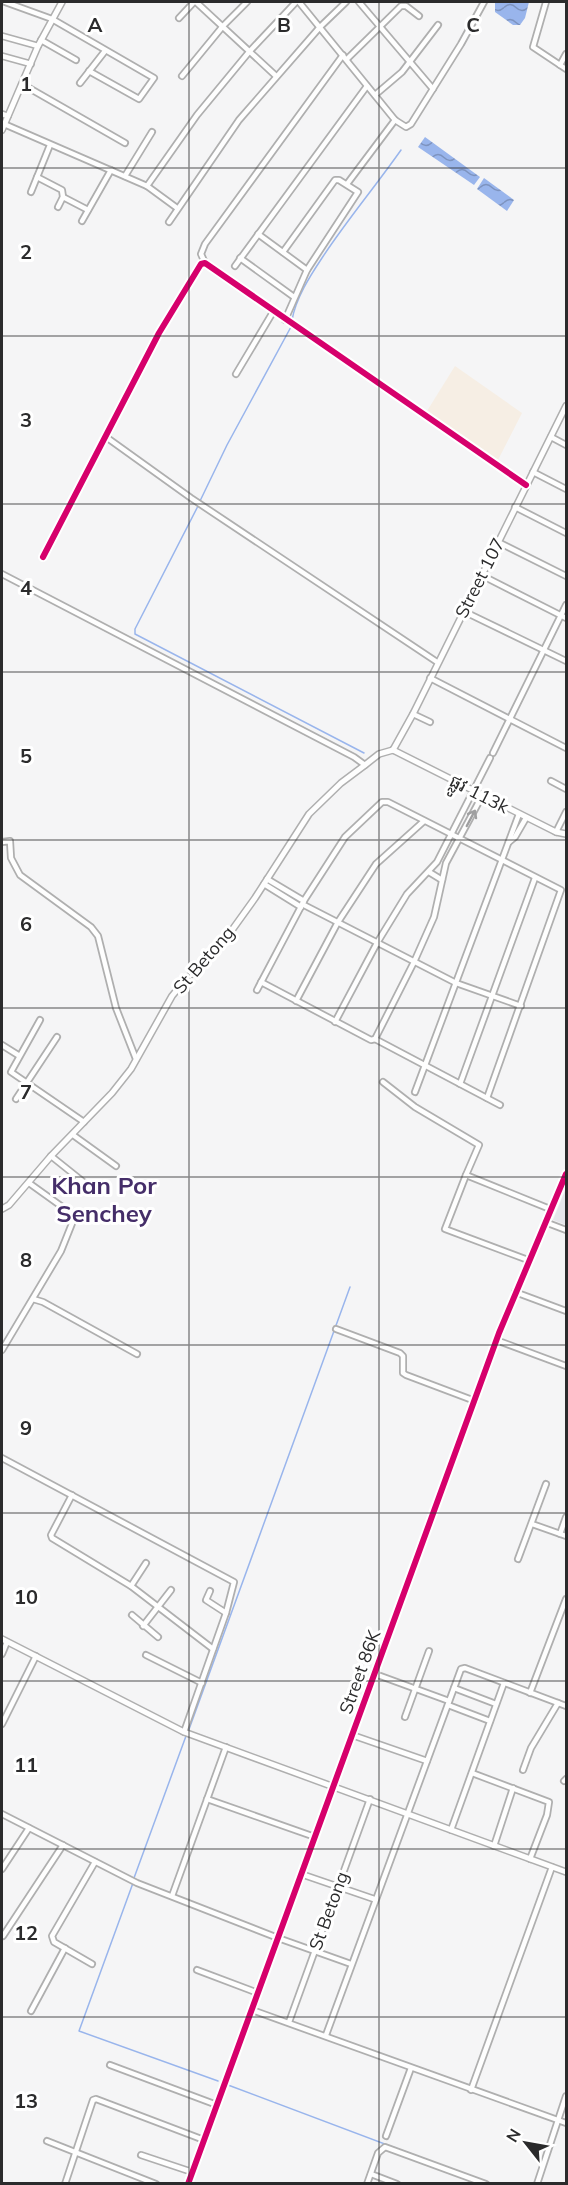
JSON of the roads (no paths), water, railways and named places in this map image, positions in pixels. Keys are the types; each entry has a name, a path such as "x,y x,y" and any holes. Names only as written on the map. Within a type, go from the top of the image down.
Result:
{"street":[{"path":"5,2 52,19 154,77 139,99 89,71"},
{"path":"62,2 5,115 3,127 147,186 177,208"},
{"path":"179,18 195,2 276,76"},
{"path":"182,76 223,26 247,2"},
{"path":"147,186 197,114 249,52 298,2 403,127 411,124 483,4 474,2"},
{"path":"169,222 239,120 320,27 346,2"},
{"path":"359,2 433,89"},
{"path":"546,2 533,47 567,69"},
{"path":"418,16 406,6 401,6 345,57 205,244 201,259 273,312 526,485"},
{"path":"375,95 402,72 438,25"},
{"path":"2,36 40,43 76,60"},
{"path":"80,83 105,51"},
{"path":"560,65 567,54"},
{"path":"2,56 31,64"},
{"path":"22,84 125,143"},
{"path":"235,266 368,86"},
{"path":"347,184 395,120"},
{"path":"125,176 152,132"},
{"path":"31,192 50,145"},
{"path":"81,221 111,170"},
{"path":"37,177 61,189 63,196 58,207"},
{"path":"283,252 334,181 337,179 358,192 307,270 286,320"},
{"path":"63,196 88,210"},
{"path":"258,234 307,270"},
{"path":"240,258 294,297"},
{"path":"43,557 159,333 201,264 205,263"},
{"path":"236,374 273,312"},
{"name":"Street 107","path":"393,750 567,406"},
{"path":"106,437 191,498 437,662"},
{"path":"551,437 567,445"},
{"path":"533,472 567,489"},
{"path":"515,507 567,533"},
{"path":"498,542 567,576"},
{"path":"2,574 354,757 364,765"},
{"path":"481,575 564,617"},
{"path":"335,1022 377,943 407,894 437,862 544,650 564,617 567,605"},
{"path":"463,611 567,661"},
{"path":"430,678 567,748"},
{"path":"413,714 430,722"},
{"name":"St Betong","path":"2,1209 9,1205 51,1156 112,1093 136,1059 172,996 186,979 217,951 266,882 309,814 341,783 364,765 379,754 393,750"},
{"name":"ផ្លូវ 113k","path":"393,750 526,818 556,832 567,834"},
{"path":"551,781 567,789"},
{"path":"375,1039 434,917 446,863 482,796"},
{"path":"256,990 302,904 345,837 382,802 388,802 561,890 487,1098"},
{"path":"556,832 567,812"},
{"path":"415,1092 519,814"},
{"path":"507,844 515,837 526,818"},
{"path":"296,1001 338,922 377,862 424,821"},
{"path":"2,842 10,841 11,858 20,875 92,927 98,936 116,1008 136,1059"},
{"path":"429,872 442,880"},
{"path":"460,1084 535,878"},
{"path":"266,882 302,904 456,983 521,1006"},
{"path":"261,982 370,1041 375,1039 500,1105"},
{"path":"40,1020 18,1055 11,1072 84,1122"},
{"path":"16,1099 57,1037"},
{"path":"2,1045 18,1055"},
{"path":"383,1082 415,1107 479,1145 445,1229 528,1260"},
{"path":"73,1135 116,1166"},
{"path":"51,1156 91,1188"},
{"name":"Street 86K","path":"188,2184 496,1340 528,1260 567,1174"},
{"path":"466,1175 550,1209"},
{"path":"2,1350 60,1251 75,1216 29,1183"},
{"path":"545,1222 567,1230"},
{"path":"515,1292 567,1311"},
{"path":"33,1299 43,1302 137,1354"},
{"path":"336,1329 400,1353 403,1356 403,1373 406,1375 475,1401"},
{"path":"496,1340 567,1366"},
{"path":"2,1458 232,1579 234,1585 226,1613 186,1733"},
{"path":"518,1559 546,1484"},
{"path":"72,1495 51,1535 52,1538 131,1586 213,1648"},
{"path":"560,1534 567,1516"},
{"path":"531,1524 567,1536"},
{"path":"131,1586 146,1563"},
{"path":"143,1626 171,1590"},
{"path":"210,1591 206,1600 226,1613"},
{"path":"530,1693 566,1601"},
{"path":"132,1615 158,1637"},
{"path":"2,1653 4,1640 186,1733 567,1872"},
{"path":"405,1717 429,1652"},
{"path":"146,1655 202,1683"},
{"path":"2,1724 36,1656"},
{"path":"326,2035 374,1899 461,1669 465,1668 567,1706"},
{"path":"375,1674 490,1720"},
{"path":"451,1830 504,1683"},
{"path":"454,1688 496,1704"},
{"path":"523,1770 531,1748 558,1703"},
{"path":"352,1735 427,1761"},
{"path":"172,1896 226,1747"},
{"path":"472,1773 546,1800 550,1806 530,1859"},
{"path":"494,1846 513,1788"},
{"path":"207,1799 315,1837"},
{"name":"St Betong","path":"289,2022 370,1799"},
{"path":"2,1814 136,1883 314,1952 351,1964"},
{"path":"2,1869 29,1828"},
{"path":"3,1936 63,1845"},
{"path":"92,1964 54,1942 52,1936 95,1862"},
{"path":"471,2090 552,1867"},
{"path":"301,1874 374,1899"},
{"path":"31,2011 64,1948"},
{"path":"197,1970 258,1993"},
{"path":"252,2010 567,2123"},
{"path":"110,2066 217,2104"},
{"path":"386,2136 411,2068"},
{"path":"537,2184 567,2096"},
{"path":"64,2184 90,2105 96,2099 204,2140"},
{"path":"47,2141 156,2184"},
{"path":"367,2184 381,2150 388,2147 486,2184"},
{"path":"141,2155 192,2172"},
{"path":"371,2174 397,2184"}],"water":[{"path":"495,2 529,2 525,18 520,25 513,25 495,12"},
{"path":"425,137 480,177 474,185 418,147"},
{"path":"484,178 514,200 507,211 477,189"}],"waterway":[{"path":"292,320 300,295 317,265 401,150"},
{"path":"200,501 227,445 292,325"},
{"path":"198,506 135,629 135,634 364,753"},
{"path":"188,1732 350,1287"},
{"path":"134,1878 186,1736"},
{"path":"133,1883 79,2031 218,2081"},
{"path":"228,2085 491,2184"}],"district":[{"name":"Khan Por Senchey","path":"104,1200"}]}
